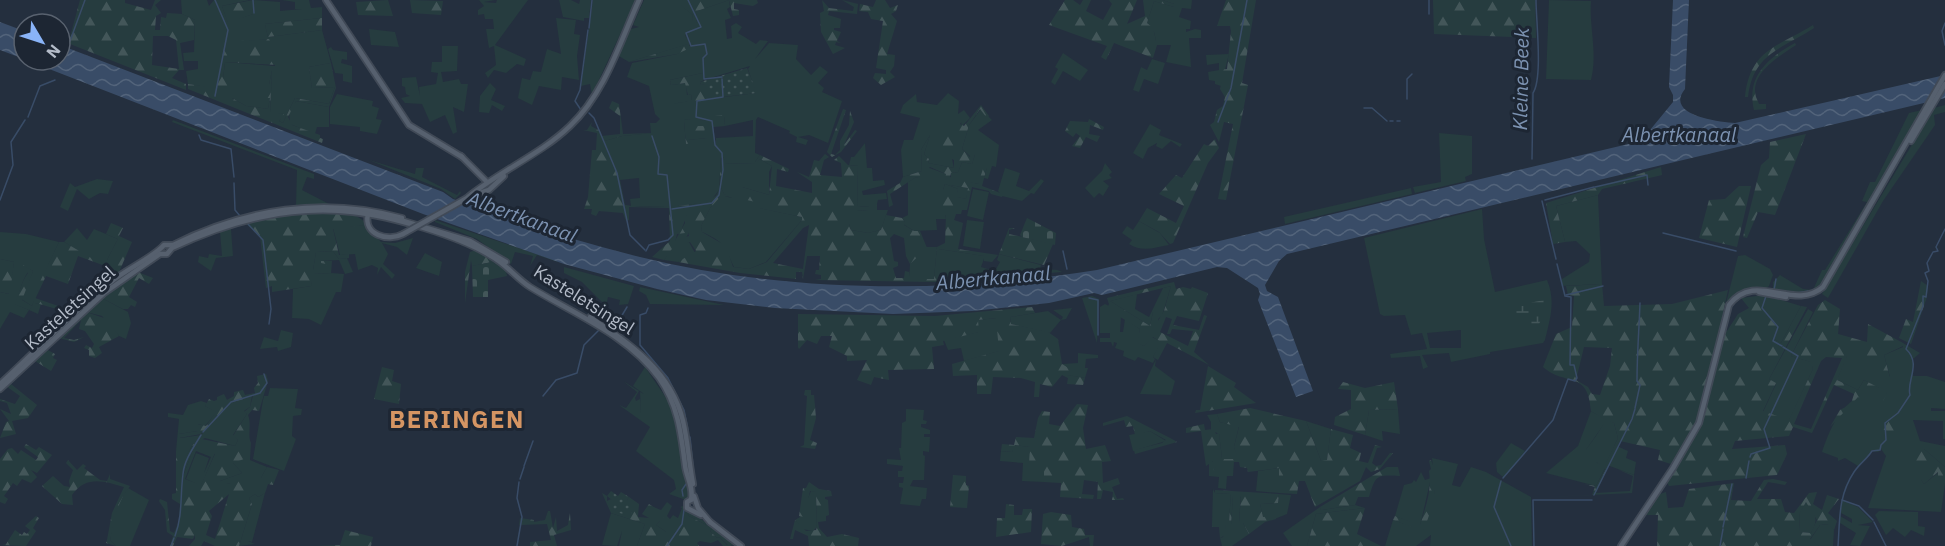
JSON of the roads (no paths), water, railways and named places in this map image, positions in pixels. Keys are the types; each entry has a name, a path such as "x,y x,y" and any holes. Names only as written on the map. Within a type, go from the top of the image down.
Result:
{"main road":[{"path":"326,0 405,120 462,157 486,183"},
{"path":"468,198 486,183 560,135 588,105 639,0"},
{"path":"1621,546 1694,434 1705,408 1724,317 1731,302 1748,290 1761,289 1802,296 1813,294 1823,286 1945,75"},
{"path":"1724,317 1737,298 1756,292 1807,298 1826,286 1945,84"},
{"path":"346,210 360,215 385,237 403,234 468,198 492,188 519,161"},
{"path":"481,193 479,190 486,183 494,183 492,188"},
{"path":"162,251 167,254 171,247 244,217 291,208 373,211 470,243"},
{"path":"171,247 238,222 278,213 346,210 409,222"},
{"path":"369,214 369,223"},
{"path":"369,214 470,243"},
{"path":"369,223 373,218 379,217"},
{"name":"Kasteletsingel","path":"470,243 498,260 530,287 576,311 631,350 653,371 666,389 679,420 686,472 693,500"},
{"name":"Kasteletsingel","path":"0,384 109,284 162,251"},
{"name":"Kasteletsingel","path":"0,389 112,286 162,251"},
{"path":"697,509 698,502 693,500 687,502 687,508 697,509 742,546"}],"water":[{"name":"Albertkanaal","path":"1673,0 1689,0 1685,89 1680,98 1687,111 1706,119 1735,123 1945,75 1945,98 1287,254 1279,261 1265,285 1267,291 1278,297 1313,391 1296,397 1258,300 1260,294 1258,288 1227,268 1217,267 1102,295 1094,293 1049,303 972,311 893,314 775,308 706,300 564,264 423,214 57,72 72,72 72,50 443,192 453,199 546,231 616,251 696,269 753,278 868,286 984,283 1097,270 1641,141 1673,102 1673,95 1669,87"},
{"path":"0,22 12,26 12,54 0,50"}],"waterway":[{"path":"72,36 85,0"},
{"path":"215,0 228,30 215,96"},
{"path":"253,0 254,13"},
{"path":"589,28 592,0"},
{"path":"688,0 701,27 686,33 691,46 705,44 707,54 703,58 704,79 722,77"},
{"path":"1218,122 1231,88 1247,0"},
{"path":"1429,0 1429,14"},
{"name":"Kleine Beek","path":"1532,159 1533,93 1538,75 1536,0"},
{"path":"1945,23 1942,31 1945,45"},
{"path":"581,110 575,101 580,90 588,30"},
{"path":"1407,99 1407,79 1412,74"},
{"path":"672,209 712,203 719,195 723,170 722,153 715,145 712,121 696,117 697,101 723,97 722,79"},
{"path":"28,117 40,86 55,80"},
{"path":"1364,108 1372,108 1387,121"},
{"path":"589,113 594,118 617,173 630,235 645,250"},
{"path":"0,200 13,165 11,142 25,120"},
{"path":"199,135 201,140 231,149 234,177"},
{"name":"Kleine Beek","path":"646,251 649,245 668,240 673,235 667,175 658,174 659,157 652,136"},
{"path":"1595,187 1647,175 1648,185"},
{"path":"234,183 235,210 240,216"},
{"path":"1545,200 1594,187"},
{"name":"Kleine Beek","path":"1542,201 1556,259"},
{"path":"247,223 263,240 271,309 269,324"},
{"path":"1838,546 1842,499 1849,481 1872,451 1880,450 1886,440 1885,423 1898,413 1910,395 1913,361 1906,349 1923,306 1923,296 1926,297 1928,281 1925,273 1929,271 1927,263 1933,252 1938,251 1936,247 1945,229"},
{"path":"1663,233 1736,251"},
{"path":"1063,251 1067,269"},
{"name":"Kleine Beek","path":"1503,478 1553,420 1568,379 1575,381 1577,378 1574,365 1570,365 1571,297 1565,296 1557,264"},
{"path":"1776,279 1774,290 1792,293"},
{"path":"1566,295 1603,286"},
{"path":"1797,293 1808,291"},
{"path":"1766,296 1762,308 1778,327 1773,341 1782,346"},
{"path":"1089,298 1098,300 1098,335"},
{"path":"1635,408 1640,385 1637,381 1640,303"},
{"path":"607,325 621,317 627,307"},
{"name":"Kleine Beek","path":"648,308 646,313 640,315 640,345 668,378 684,410 688,430"},
{"path":"543,396 556,380 577,373 584,345 599,330"},
{"path":"1750,457 1751,454 1770,448 1764,429 1798,356 1783,347"},
{"path":"203,432 231,402 260,393 267,383 264,374"},
{"path":"1594,495 1635,409"},
{"path":"175,536 178,528 185,464 201,435"},
{"name":"Kleine Beek","path":"690,437 694,475"},
{"path":"524,466 533,441"},
{"path":"1746,478 1749,461"},
{"path":"520,479 524,467"},
{"name":"Kleine Beek","path":"1501,481 1494,507 1511,546"},
{"path":"517,546 522,517 517,498 519,482"},
{"name":"Kleine Beek","path":"683,496 682,490 686,484"},
{"path":"1723,527 1732,484"},
{"path":"1534,546 1533,500 1592,500"},
{"path":"1842,500 1859,506 1873,520"},
{"name":"Kleine Beek","path":"667,546 682,524 684,510"},
{"path":"1874,522 1886,546"},
{"path":"1720,546 1723,529"},
{"path":"171,546 174,538"}],"district":[{"name":"BERINGEN","path":"457,420"}]}
